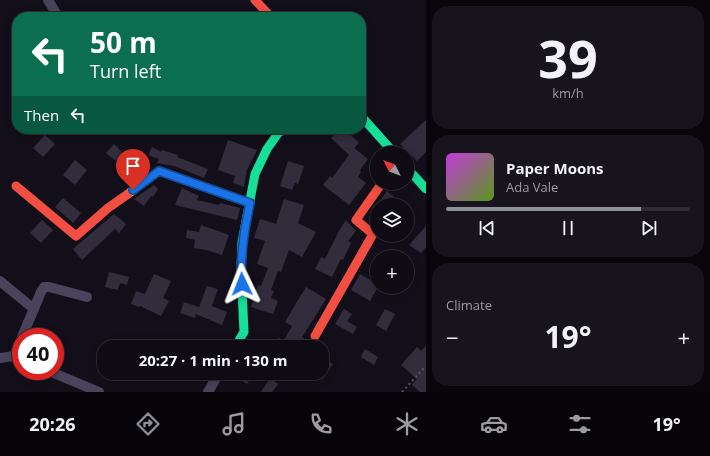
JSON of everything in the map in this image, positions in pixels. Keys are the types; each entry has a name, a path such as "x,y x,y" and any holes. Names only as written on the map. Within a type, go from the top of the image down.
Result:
{"street":[{"path":"48,0 55,12"},
{"path":"255,0 266,12"},
{"path":"366,122 388,146"},
{"path":"239,340 244,332 241,268 242,248 255,174 267,149 278,134"},
{"path":"16,186 76,236 108,208 159,171 250,203"},
{"path":"414,176 426,189"},
{"path":"315,336 373,234 356,220 377,190"},
{"path":"0,280 34,310"},
{"path":"26,328 44,287 87,297"},
{"path":"0,358 12,358"},
{"path":"64,377 99,392"},
{"path":"208,392 215,380"}],"path":[{"path":"402,392 426,366"}],"building":[{"path":"426,120 426,152 417,161 414,158 414,146 402,146 400,144"},
{"path":"335,134 350,134 359,143 354,148 368,159 360,170 361,172 358,177 366,183 349,205 323,185 330,176 332,178 349,155 331,138"},
{"path":"45,135 55,144 43,157 33,148"},
{"path":"228,140 257,150 247,170 244,187 233,183 235,176 218,170"},
{"path":"114,144 123,153 116,161 106,153"},
{"path":"152,147 161,152 162,150 178,155 177,157 208,169 204,178 174,166 157,163 159,159 148,155"},
{"path":"75,160 87,170 75,185 63,175"},
{"path":"288,161 304,166 298,184 295,183 292,190 280,186"},
{"path":"154,185 158,189 153,197 151,196 144,206 134,199"},
{"path":"182,188 199,196 197,200 219,205 220,203 240,208 237,220 175,205"},
{"path":"387,191 396,198 382,198"},
{"path":"63,198 81,213 73,223 55,207"},
{"path":"284,199 304,205 298,223 316,232 302,257 289,250 281,272 278,271 271,290 274,291 271,298 278,301 273,314 251,307 258,285 261,286 268,268 257,264 265,241 254,238 260,219 276,224"},
{"path":"114,214 126,224 119,233 115,229 82,260 73,249"},
{"path":"42,220 53,230 41,243 30,233"},
{"path":"346,220 356,231 348,241 351,243 343,260 341,259 332,277 315,269 321,257 325,259"},
{"path":"201,225 229,235 222,255 194,248 195,240 186,238 187,230 199,232"},
{"path":"426,226 426,247 421,253 409,245 414,242 414,239"},
{"path":"109,272 129,277 127,285 120,283 118,290 105,287"},
{"path":"154,274 171,281 163,298 169,301 161,316 140,306 131,304 136,291 145,294"},
{"path":"360,274 370,280 370,294 374,294 370,301 351,290"},
{"path":"207,286 218,289 212,306 227,312 222,325 196,314 195,318 180,313 184,302 199,307"},
{"path":"306,287 326,299 302,337 306,340 284,340 292,326 285,322"},
{"path":"344,309 352,314 347,321 357,327 353,334 335,324"},
{"path":"385,309 395,314 386,331 376,325"},
{"path":"426,346 426,392 420,392 412,385 417,379 401,365 417,347 421,351"},
{"path":"365,349 378,357 374,365 361,357"},
{"path":"329,361 333,364 329,370"},
{"path":"241,380 250,380 247,384"},
{"path":"269,380 273,380 278,384 272,392 261,392"}],"traffic: fast":[{"path":"366,122 388,146"},
{"path":"239,340 244,332 241,268 242,242 255,174 267,149 278,134"},
{"path":"414,176 426,189"}],"traffic: slow":[{"path":"128,194 159,171 250,203"}],"traffic: jam":[{"path":"255,0 266,12"},
{"path":"16,186 76,236 108,208 128,194"},
{"path":"315,336 373,234 356,220 377,190"}],"route":[{"path":"133,190 159,171 250,203 242,242 242,284"}]}
